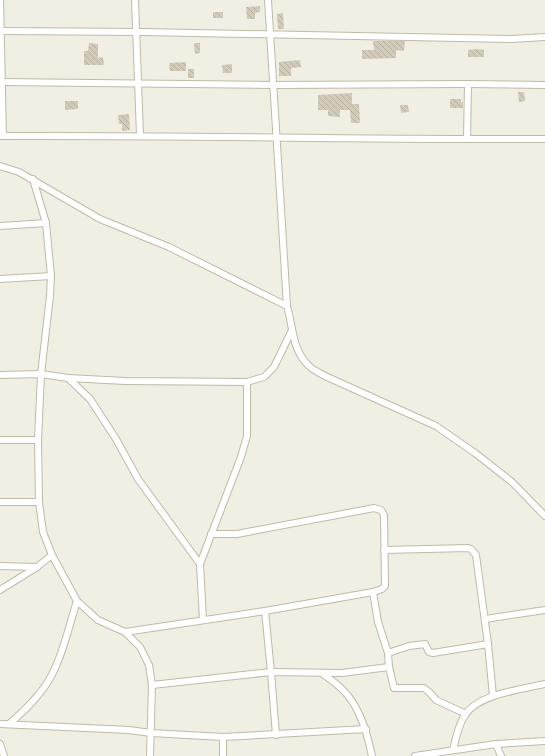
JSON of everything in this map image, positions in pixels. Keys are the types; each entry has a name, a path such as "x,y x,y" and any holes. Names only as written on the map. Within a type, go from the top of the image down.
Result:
{"street":[{"path":"0,0 1,136 545,139"},
{"path":"135,0 140,136"},
{"path":"268,0 287,306 294,341 300,355 309,366 325,376 436,426 475,453 512,482 545,516"},
{"path":"0,31 512,39 545,37"},
{"path":"1,82 273,85 545,85"},
{"path":"467,139 468,84"},
{"path":"0,166 19,172 33,179 100,219 169,247 287,306"},
{"path":"33,179 46,223 51,276 41,374 38,440 39,502 43,532 52,555 77,601 98,620 125,632 140,647 149,665 152,685 150,756"},
{"path":"0,226 46,223"},
{"path":"0,279 51,276"},
{"path":"0,375 41,374 68,378 125,381 247,382 264,377 274,367 292,330"},
{"path":"68,378 90,399 116,439 138,479 200,564"},
{"path":"203,620 200,564 241,457 247,436 247,382"},
{"path":"0,440 38,440"},
{"path":"0,502 39,502"},
{"path":"125,632 265,611 373,592 382,589 385,586 384,515 381,510 374,508 237,534 212,534"},
{"path":"384,550 472,549 476,555 485,619 493,696"},
{"path":"0,590 37,567 52,555"},
{"path":"0,566 37,567"},
{"path":"373,592 378,622 388,653 388,667 394,688 424,688 436,700 466,714"},
{"path":"9,724 26,709 49,680 56,665 77,601"},
{"path":"485,619 545,610"},
{"path":"265,611 272,672 276,735"},
{"path":"388,653 414,644 425,644 429,652 433,653 488,644"},
{"path":"152,685 272,672 323,674 388,667"},
{"path":"323,674 343,689 355,705 366,729 372,756"},
{"path":"454,750 459,726 473,706 493,696 545,684"},
{"path":"0,724 129,730 151,733 223,737 366,729"},
{"path":"223,737 223,756"},
{"path":"415,756 496,744 545,741"},
{"path":"0,744 4,756"},
{"path":"496,744 501,756"}],"building":[{"path":"260,6 260,12 255,13 255,19 247,19 246,7"},
{"path":"213,12 223,12 223,18 213,18"},
{"path":"283,13 284,29 278,29 277,14"},
{"path":"373,41 405,41 404,51 396,50 396,58 362,59 362,50 374,50"},
{"path":"89,43 98,44 98,58 103,57 104,65 84,65 84,51 88,51"},
{"path":"194,43 200,43 200,53 195,54"},
{"path":"468,50 484,50 484,57 468,57"},
{"path":"300,60 301,67 291,68 291,76 279,76 279,62"},
{"path":"186,62 186,71 170,71 169,63"},
{"path":"232,64 232,73 223,73 222,65"},
{"path":"188,69 194,69 194,78 188,78"},
{"path":"518,92 524,92 525,101 519,102"},
{"path":"352,93 352,104 359,104 360,123 351,123 350,110 340,110 340,117 328,116 328,110 318,110 318,95"},
{"path":"450,99 461,99 461,103 463,102 463,108 450,108"},
{"path":"65,101 78,101 78,109 65,110"},
{"path":"400,105 408,105 409,112 401,113"},
{"path":"129,114 130,130 122,131 122,124 119,124 118,115"}]}
